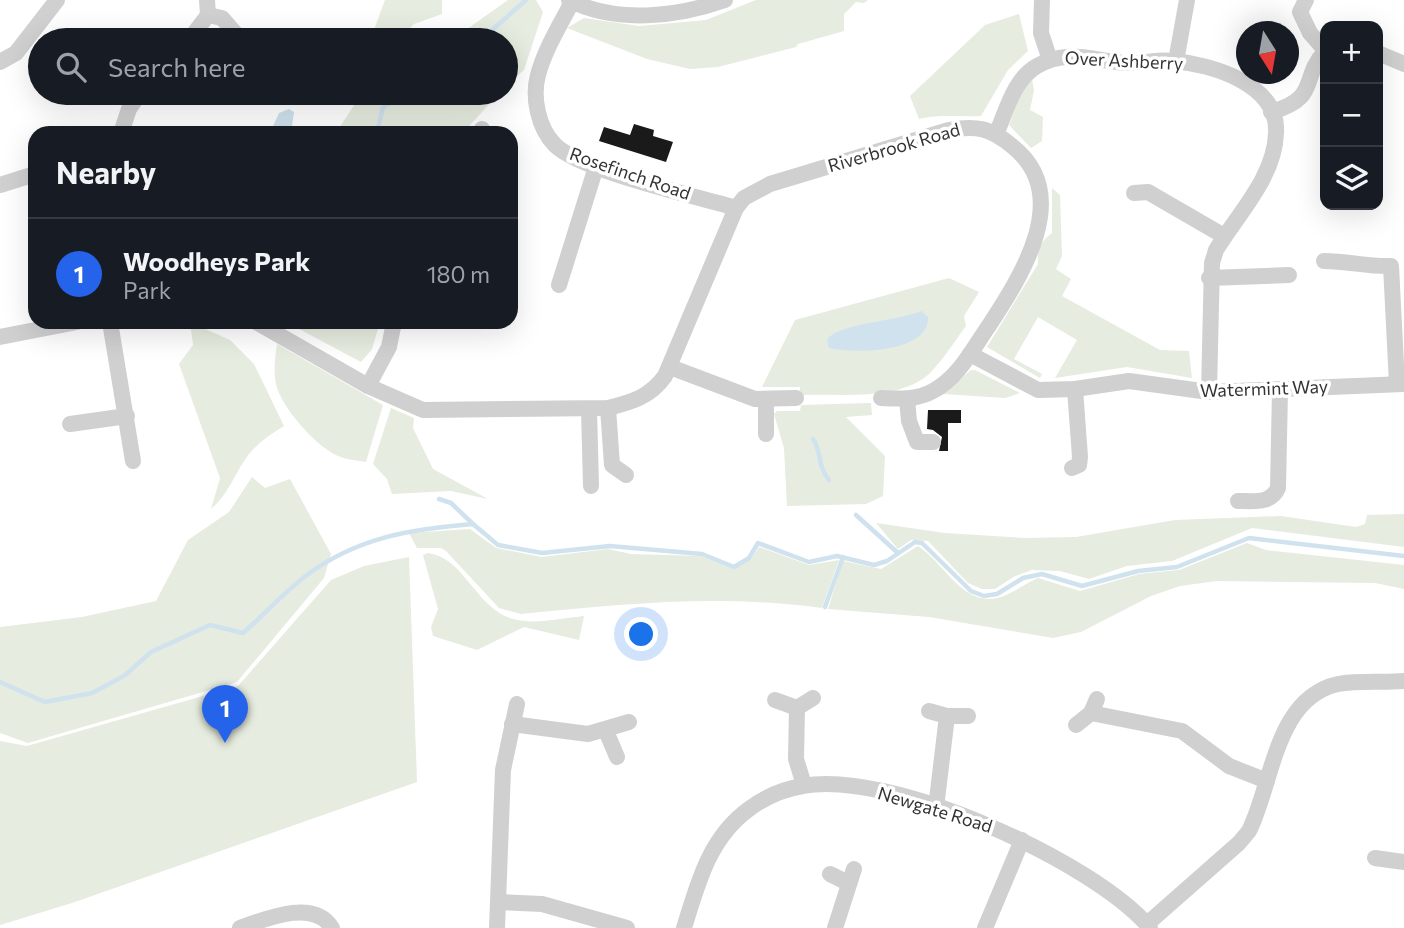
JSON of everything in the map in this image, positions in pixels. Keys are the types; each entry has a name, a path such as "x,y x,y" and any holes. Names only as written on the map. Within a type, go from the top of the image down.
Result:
{"street":[{"path":"35,28 57,0"},
{"path":"570,1 618,14 647,14 677,13 725,0"},
{"path":"1042,0 1041,33 1050,60"},
{"path":"1176,61 1187,0"},
{"path":"1306,0 1300,12 1310,33 1320,45"},
{"name":"Rosefinch Road","path":"570,1 538,75 537,106 540,121 553,144 596,167 736,208"},
{"path":"196,28 207,7 231,28"},
{"path":"0,62 16,52 28,37"},
{"name":"Over Ashberry","path":"997,132 1023,76 1050,60 1068,55 1132,63 1176,61 1238,78 1264,99 1271,112"},
{"path":"1383,55 1404,64"},
{"path":"1209,392 1209,278 1216,250 1261,180 1270,160 1277,131 1271,112 1289,107 1304,94 1320,61"},
{"path":"123,126 132,105"},
{"name":"Riverbrook Road","path":"268,329 368,386 412,406 435,412 608,408 631,402 652,392 670,367 736,208 754,191 949,130 975,127 997,132"},
{"path":"881,398 906,399 933,391 947,382 970,354 1026,266 1038,227 1040,204 1034,171 1023,155 997,132"},
{"path":"559,285 596,167"},
{"path":"0,185 28,176"},
{"path":"1134,193 1148,192 1224,236"},
{"path":"1324,261 1357,261 1368,267 1391,266 1400,384"},
{"path":"1209,278 1289,275"},
{"path":"0,337 41,329"},
{"path":"111,329 133,461"},
{"path":"368,386 389,347 393,329"},
{"name":"Watermint Way","path":"970,354 1036,390 1079,389 1129,381 1209,392 1400,384"},
{"path":"670,367 748,397 766,400 796,398"},
{"path":"1072,468 1079,465 1080,457 1079,389"},
{"path":"1238,501 1265,500 1276,494 1280,390"},
{"path":"906,399 913,437 917,442 933,443"},
{"path":"766,400 766,434"},
{"path":"589,408 591,486"},
{"path":"608,408 612,465 626,475"},
{"path":"70,424 127,416"},
{"path":"1149,926 1239,844 1257,814 1267,780 1296,710 1315,693 1338,684 1404,681"},
{"path":"797,708 813,698"},
{"path":"775,699 797,708"},
{"path":"497,928 502,780 517,704"},
{"path":"1076,725 1094,706 1182,731 1230,766 1267,780"},
{"path":"797,708 796,759 804,785"},
{"path":"929,711 947,716 968,716"},
{"path":"936,808 947,716"},
{"path":"512,724 563,732 606,731 629,722"},
{"path":"606,731 617,757"},
{"name":"Newgate Road","path":"684,928 700,875 715,844 732,823 766,798 804,785 875,791 936,808 1022,840 1087,875 1149,926"},
{"path":"985,928 1022,840"},
{"path":"1375,858 1404,862"},
{"path":"830,874 851,876 835,928"},
{"path":"498,902 542,904 627,928"},
{"path":"240,928 290,913 307,913 320,916 332,928"}],"shaded area":[{"path":"385,0 442,0 442,14 410,28 375,27"},
{"path":"508,0 536,0 543,12 524,70 518,75 518,28 468,28"},
{"path":"756,0 868,0 864,3 856,2 844,14 844,31 798,44 796,47 718,67 690,69 647,59 567,28 584,18 639,26 706,20"},
{"path":"1019,14 1028,51 1008,70 981,116 919,119 910,96 985,25"},
{"path":"1032,79 1034,90 1030,110 1043,117 1042,141 1031,148 1009,125 1022,89"},
{"path":"354,105 488,105 469,126 341,126"},
{"path":"1052,188 1060,195 1062,256 1056,269 1071,279 1062,296 1160,350 1189,351 1192,378 1127,367 1055,378 1077,340 1038,317 1014,359 1042,374 1040,378 987,347 1038,264 1042,243 1052,233"},
{"path":"949,278 979,292 964,316 966,326 934,369 916,383 885,392 850,395 800,395 800,387 762,387 795,320"},
{"path":"191,329 206,329 230,340 254,364 284,426 249,454 223,497 211,509 220,478 179,364 193,345"},
{"path":"299,329 378,329 372,349 361,362"},
{"path":"277,344 383,405 366,462 333,454 315,440 294,417 283,401 275,381"},
{"path":"971,370 1020,393 1005,398 943,394"},
{"path":"871,403 872,415 846,417 885,456 883,496 866,504 787,506 784,448 774,414 777,411 800,411 801,405"},
{"path":"391,408 414,418 413,428 433,469 488,499 451,491 392,494 387,479 373,464"},
{"path":"252,477 265,488 290,479 331,554 324,578 237,682 28,743 0,733 0,627 82,617 156,601 188,540 229,512"},
{"path":"1404,514 1404,547 1252,528 1172,561 1127,566 1089,579 1060,571 1032,570 1015,576 995,589 982,589 968,583 928,541 911,540 898,549 876,523 945,533 1024,538 1076,537 1175,520 1281,516 1356,527 1365,524 1367,515"},
{"path":"470,529 496,548 542,557 608,549 631,554 701,556 734,569 751,559 759,547 809,565 839,560 822,608 709,601 634,604 521,614 499,608 446,551 441,548 417,548 409,533"},
{"path":"1247,543 1266,550 1404,565 1404,589 1375,583 1217,581 1180,586 1151,596 1081,632 1053,638 929,617 828,609 843,561 881,569 918,546 967,592 990,599 1004,596 1038,578 1080,591 1139,574 1179,570"},
{"path":"428,553 452,564 489,605 513,619 539,621 584,616 579,640 524,627 477,650 433,636 431,627 438,609 423,555"},
{"path":"409,557 417,782 72,903 0,925 0,741 27,746 238,686 331,580 364,566"}],"water":[{"path":"289,109 294,112 292,126 273,126 279,113"},
{"path":"921,311 928,317 925,329 917,338 904,344 855,351 829,348 827,340 833,334"}],"building":[{"path":"634,124 654,130 653,136 673,142 666,162 599,141 604,127 630,135"},
{"path":"928,410 961,410 961,423 948,423 948,451 939,451 942,437 927,429"}],"waterway":[{"path":"494,28 526,0"},
{"path":"379,126 383,107 387,105"},
{"path":"813,439 829,480"},
{"path":"439,499 451,503 473,524"},
{"path":"856,515 898,553"},
{"path":"0,682 45,702 92,693 124,676 151,652 210,625 243,633 307,575 326,562 366,543 407,532 473,524 498,545 542,553 610,546 702,554 734,567 749,558 758,543 809,562 837,556 874,565 887,561 915,542 922,543 971,591 984,596 997,594 1023,578 1042,574 1082,586 1138,571 1177,567 1249,538 1404,556"},
{"path":"825,607 843,557"}],"place":[{"name":"Woodheys Park","path":"225,743"}]}
